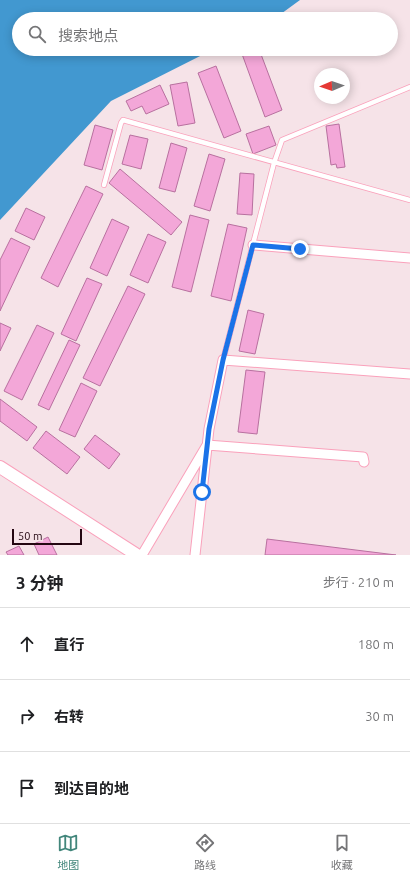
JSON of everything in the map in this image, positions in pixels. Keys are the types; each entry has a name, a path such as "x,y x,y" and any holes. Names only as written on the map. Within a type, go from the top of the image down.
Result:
{"main road":[{"path":"0,467 137,555"}],"street":[{"path":"253,245 410,258"},
{"path":"195,555 207,445 223,360 410,374"},
{"path":"207,445 363,457 364,462"},
{"path":"142,555 207,445"}],"lane":[{"path":"223,360 274,163 282,140 410,87"},
{"path":"104,185 120,123 123,120 410,200"}],"water":[{"path":"0,0 300,0 284,12 12,12 12,56 200,56 111,101 0,220"}],"building":[{"path":"243,56 262,56 282,110 265,117"},
{"path":"216,66 241,131 224,138 198,73"},
{"path":"187,82 195,123 178,126 170,85"},
{"path":"160,85 169,104 146,114 142,106 131,111 126,101"},
{"path":"339,124 345,167 337,168 336,164 331,165 326,126"},
{"path":"95,125 113,130 102,170 84,165"},
{"path":"269,126 276,145 253,154 246,134"},
{"path":"130,135 148,139 141,169 122,164"},
{"path":"171,143 187,148 175,192 159,188"},
{"path":"209,154 225,159 210,211 194,206"},
{"path":"120,169 182,222 171,235 109,183"},
{"path":"240,173 254,174 252,215 237,214"},
{"path":"86,186 103,194 58,287 41,278"},
{"path":"26,208 45,217 34,240 15,231"},
{"path":"190,215 209,220 191,292 172,287"},
{"path":"112,219 129,227 107,276 90,268"},
{"path":"228,224 247,228 231,301 211,296"},
{"path":"148,234 166,242 148,283 130,275"},
{"path":"11,238 30,247 0,311 0,260"},
{"path":"87,278 102,284 76,341 61,334"},
{"path":"128,286 145,294 100,386 83,378"},
{"path":"248,310 264,314 255,354 239,351"},
{"path":"0,323 11,328 0,351"},
{"path":"37,325 54,333 22,400 4,391"},
{"path":"69,340 80,345 49,410 38,405"},
{"path":"246,370 265,372 257,434 238,432"},
{"path":"81,383 97,391 75,437 59,430"},
{"path":"0,399 37,427 27,441 0,421"},
{"path":"46,431 80,457 67,474 33,448"},
{"path":"95,435 120,454 109,469 84,449"},
{"path":"48,537 57,555 39,555 34,544"},
{"path":"267,539 396,555 265,555"},
{"path":"19,546 24,555 8,555 6,552"}],"route":[{"path":"202,492 209,429 223,360 253,245 300,249"}]}
